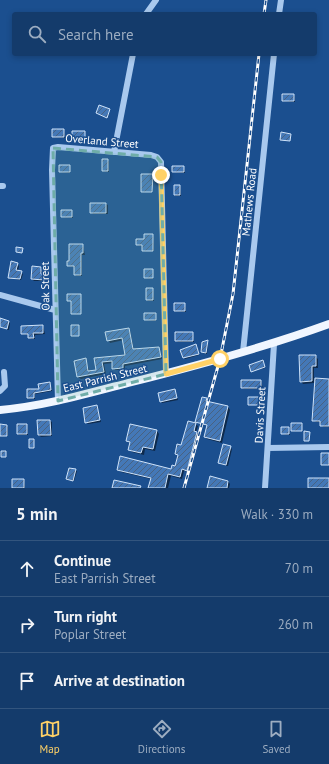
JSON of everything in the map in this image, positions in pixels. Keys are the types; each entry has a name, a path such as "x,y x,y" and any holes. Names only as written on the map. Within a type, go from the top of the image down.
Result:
{"main road":[{"name":"East Parrish Street","path":"0,410 22,408 58,401 166,374 274,344 329,324"}],"street":[{"path":"147,12 156,0"},
{"path":"279,12 281,0"},
{"path":"114,152 133,56"},
{"name":"Mathews Road","path":"243,352 274,56"},
{"name":"Overland Street","path":"52,170 53,148 147,155 157,157 161,162 166,374"},
{"name":"Oak Street","path":"52,170 58,401"},
{"path":"0,295 55,310"},
{"name":"Davis Street","path":"265,488 274,344"},
{"path":"0,391 5,386 4,372"},
{"path":"268,448 329,447"}],"highlighted area":[{"path":"53,148 157,157 161,162 166,374 58,401"}],"building":[{"path":"282,94 294,94 294,101 282,101"},
{"path":"99,105 110,109 107,118 96,113"},
{"path":"52,129 64,129 64,137 52,137"},
{"path":"72,131 85,131 85,138 72,138"},
{"path":"281,132 291,134 290,141 280,140"},
{"path":"102,159 108,159 108,171 102,171"},
{"path":"59,165 70,165 70,172 59,172"},
{"path":"172,166 184,166 184,172 172,172"},
{"path":"141,174 153,174 152,192 141,192"},
{"path":"174,185 180,185 180,195 174,195"},
{"path":"90,203 106,203 106,213 90,213"},
{"path":"61,210 72,210 72,217 61,217"},
{"path":"144,234 153,234 153,251 142,251 142,245 136,245 136,239 144,239"},
{"path":"69,244 83,244 83,253 81,253 81,275 74,275 74,266 67,266 67,261 69,261"},
{"path":"16,247 23,248 22,253 16,252"},
{"path":"11,261 18,263 16,270 22,271 20,279 8,278"},
{"path":"32,266 41,267 41,274 44,274 44,280 31,279"},
{"path":"144,269 153,269 153,278 144,278"},
{"path":"146,288 153,288 153,300 146,300"},
{"path":"67,294 81,294 81,314 71,314 71,301 67,301"},
{"path":"174,303 185,303 185,311 174,311"},
{"path":"144,313 156,313 156,320 144,320"},
{"path":"0,318 9,321 7,329 0,327"},
{"path":"43,325 43,333 33,333 34,338 28,338 28,334 21,334 21,326"},
{"path":"71,325 79,325 79,336 71,336"},
{"path":"129,328 133,349 159,347 161,357 123,364 123,368 112,369 112,361 102,362 104,372 77,377 74,361 86,358 88,371 96,370 94,358 125,355 122,338 107,341 105,332"},
{"path":"175,332 193,332 193,341 175,341"},
{"path":"208,340 206,353 201,352 202,342"},
{"path":"196,344 199,354 183,358 180,350"},
{"path":"299,355 316,355 316,366 312,366 312,381 300,382"},
{"path":"263,360 265,367 251,372 249,365"},
{"path":"315,378 329,379 329,426 320,426 320,421 312,421"},
{"path":"241,380 261,380 261,388 241,388"},
{"path":"50,382 51,390 34,393 34,398 27,398 27,389 39,389 38,384"},
{"path":"175,389 177,398 160,402 158,393"},
{"path":"202,397 207,398 206,401 228,406 220,441 204,437 207,425 195,422"},
{"path":"248,397 260,397 260,405 248,405"},
{"path":"97,405 100,420 85,423 83,408"},
{"path":"37,420 50,420 51,435 38,435"},
{"path":"188,421 196,423 194,431 197,432 187,471 182,469 180,477 168,474 165,488 148,488 151,478 117,470 120,456 171,469 172,465 175,466 178,455 175,454 177,444 181,445"},
{"path":"291,423 302,423 302,431 291,431"},
{"path":"0,424 7,425 7,436 0,436"},
{"path":"17,424 27,424 27,434 17,434"},
{"path":"130,424 157,430 153,449 143,447 141,453 128,450 130,442 126,441"},
{"path":"281,427 289,427 289,434 281,434"},
{"path":"304,431 310,432 309,441 304,441"},
{"path":"29,439 34,439 34,448 29,448"},
{"path":"223,444 231,446 226,465 218,463"},
{"path":"1,451 6,451 6,457 1,457"},
{"path":"321,453 329,453 329,465 321,465"},
{"path":"69,468 76,469 73,481 66,479"},
{"path":"210,476 228,481 227,488 207,488"},
{"path":"308,478 329,478 329,488 308,488"},
{"path":"12,479 24,479 24,488 12,488"},
{"path":"114,480 141,486 140,488 112,488"}],"railway":[{"path":"264,12 266,0"},
{"path":"184,488 220,359 233,294 259,56"}],"route":[{"path":"161,175 166,374 220,359"}]}
